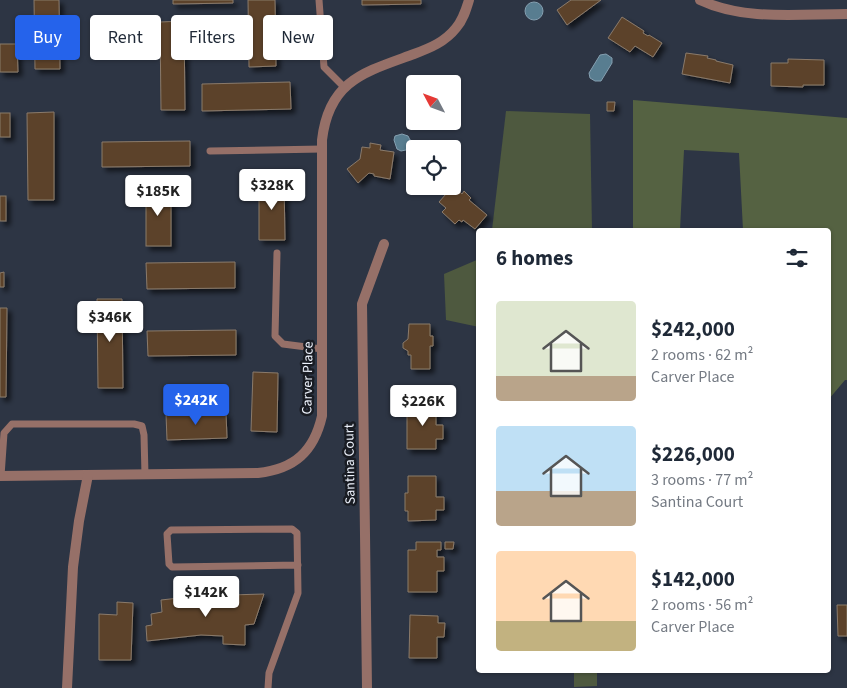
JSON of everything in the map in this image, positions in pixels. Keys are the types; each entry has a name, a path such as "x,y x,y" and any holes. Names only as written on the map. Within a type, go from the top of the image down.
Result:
{"street":[{"name":"Carver Place","path":"1,476 258,473 272,472 286,467 300,458 310,447 319,431 322,416 322,149 323,129 329,111 337,96 351,81 365,72 430,48 443,40 456,28 469,0"},
{"path":"700,0 733,11 758,14 847,14"},
{"name":"Santina Court","path":"367,688 362,304 384,244"},
{"path":"67,688 74,567 79,521 88,475"}],"lane":[{"path":"319,0 324,68 345,88"},
{"path":"210,151 322,149"},
{"path":"277,253 275,336 283,344 322,348"},
{"path":"1,476 4,433 12,424 134,424 142,426 145,475"},
{"path":"268,688 269,673 298,593 298,565 297,533 292,528 171,530 167,534 169,564 172,567 298,565"}],"green space":[{"path":"633,100 847,118 847,380 831,397 831,228 743,228 739,153 684,150 680,228 633,228"},
{"path":"506,111 590,114 592,228 492,228"},
{"path":"476,260 476,326 446,320 444,274"},
{"path":"574,673 597,673 597,686 574,687"}],"water":[{"path":"534,2 540,5 543,11 540,17 534,20 528,17 525,11 528,5"},
{"path":"606,54 612,58 612,63 601,81 595,81 590,78 589,73 600,55"},
{"path":"402,134 408,136 410,140 406,140 406,150 401,151 397,149 394,140 395,136"}],"building":[{"path":"34,0 59,0 59,15 34,15"},
{"path":"173,0 233,0 233,3 173,4"},
{"path":"248,0 275,0 275,15 263,15 263,60 276,60 276,66 249,67 249,60 253,60 253,15 248,15"},
{"path":"362,0 421,0 421,4 362,5"},
{"path":"571,0 601,0 567,25 557,10"},
{"path":"622,17 644,31 643,33 662,43 653,57 635,46 630,52 608,38"},
{"path":"161,22 171,22 171,60 184,60 185,110 161,110"},
{"path":"0,44 15,44 15,60 18,60 18,72 0,72"},
{"path":"686,53 708,56 707,58 733,65 730,83 682,74"},
{"path":"788,59 824,60 824,85 803,85 803,87 771,86 771,63 788,63"},
{"path":"35,60 60,60 60,69 35,69"},
{"path":"290,82 291,109 202,111 202,84"},
{"path":"607,102 615,102 614,111 607,111"},
{"path":"54,112 54,200 28,200 27,113"},
{"path":"0,113 10,113 10,137 0,137"},
{"path":"190,141 190,166 102,167 102,142"},
{"path":"370,143 381,145 380,150 394,152 390,179 374,176 374,174 369,173 358,183 347,169 360,159 362,147 370,148"},
{"path":"259,181 284,181 285,240 259,240"},
{"path":"146,187 171,187 171,246 146,246"},
{"path":"464,191 471,198 469,200 487,215 475,229 463,220 462,222 459,220 455,224 442,212 446,208 439,202 445,195 461,195"},
{"path":"0,196 6,196 6,221 0,221"},
{"path":"235,262 235,288 147,289 146,263"},
{"path":"4,272 4,287 0,287 0,273"},
{"path":"97,299 122,299 123,388 98,388"},
{"path":"0,308 7,308 6,397 0,397"},
{"path":"409,324 430,324 430,336 433,336 433,346 430,346 430,369 411,369 411,355 408,355 408,351 403,348 403,343 408,339"},
{"path":"236,330 236,355 148,356 147,331"},
{"path":"253,372 278,373 277,432 251,431"},
{"path":"407,404 436,404 436,425 443,425 443,439 436,439 436,449 407,449"},
{"path":"226,413 227,438 167,440 166,414"},
{"path":"408,476 436,476 436,497 444,497 444,510 436,510 436,520 408,521 408,511 405,511 405,493 408,493"},
{"path":"416,542 441,542 441,550 437,550 437,557 444,557 444,571 437,571 437,592 408,592 408,550 416,550"},
{"path":"445,542 454,542 453,549 445,549"},
{"path":"264,594 254,624 245,625 245,645 223,644 223,636 201,635 147,641 146,626 152,625 151,614 162,612 161,600 197,596"},
{"path":"117,602 133,603 131,660 99,660 99,614 117,615"},
{"path":"837,605 847,605 847,636 838,636"},
{"path":"410,615 438,616 438,623 445,623 444,637 437,637 437,658 409,658"}]}
